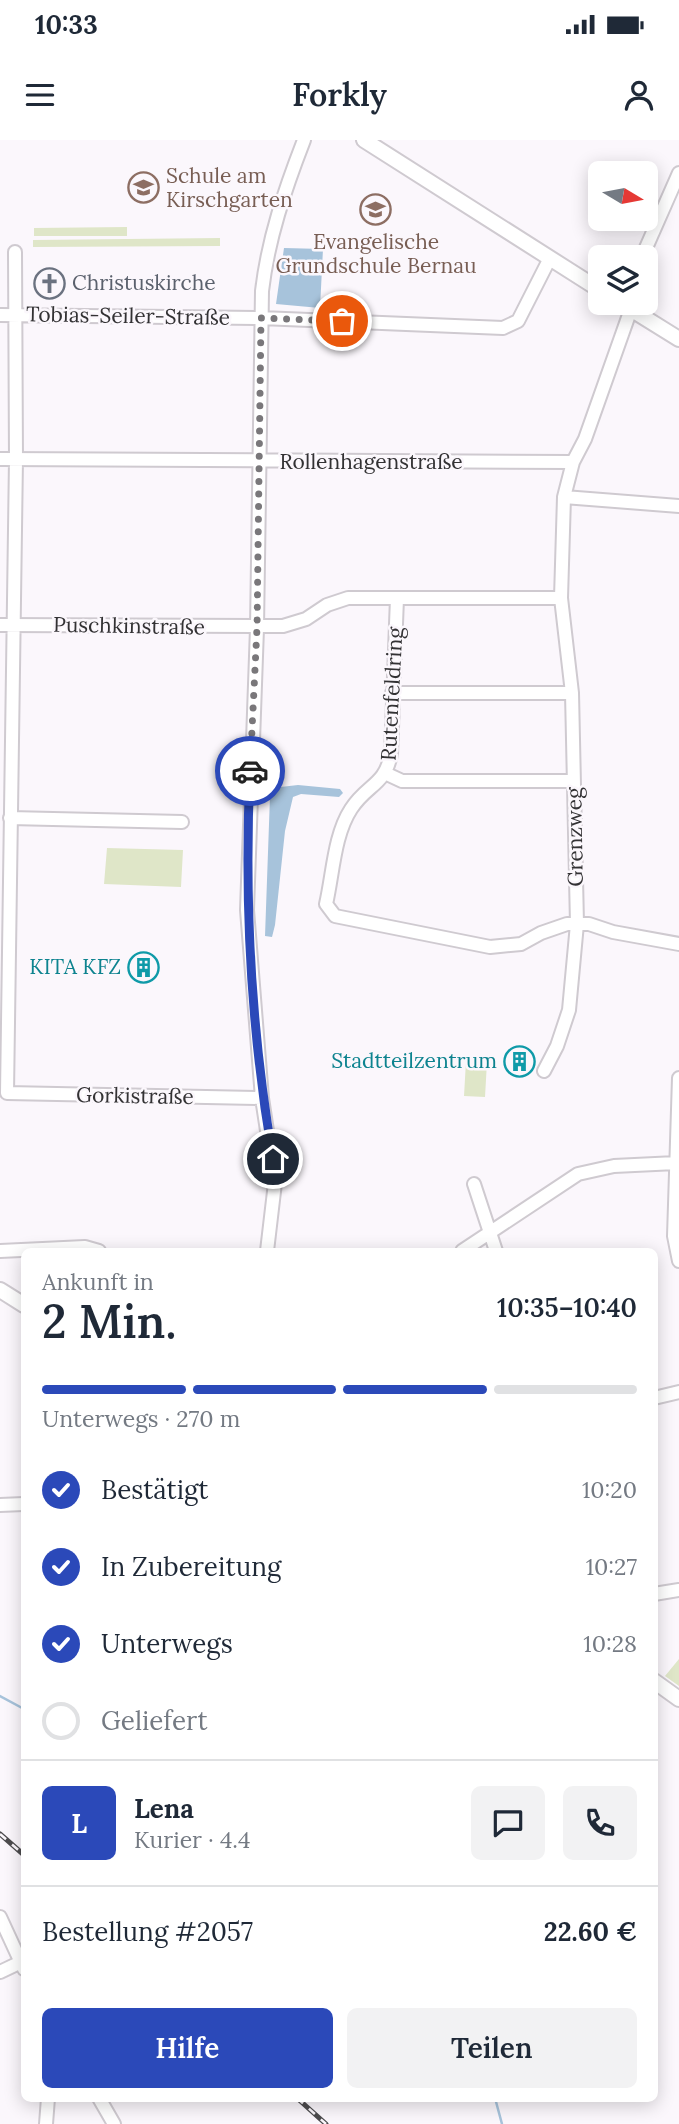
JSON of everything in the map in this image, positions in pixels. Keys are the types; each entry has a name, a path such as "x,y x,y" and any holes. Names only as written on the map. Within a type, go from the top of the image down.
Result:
{"main road":[{"path":"364,140 588,282"},
{"path":"642,315 679,339"},
{"path":"0,1290 21,1303"},
{"path":"658,1684 679,1699"}],"street":[{"path":"267,1248 275,1183 262,1098 247,910 257,628 261,318 269,246 304,140"},
{"path":"647,245 679,173"},
{"path":"15,252 16,459 7,625 10,818 182,822"},
{"name":"Tobias-Seiler-Straße","path":"0,315 261,318 503,328 518,321 550,258"},
{"path":"573,462 585,439 623,315"},
{"name":"Rollenhagenstraße","path":"0,458 259,462 573,462"},
{"name":"Grenzweg","path":"544,1071 557,1046 569,1010 577,924 572,693 561,598 564,497 573,462"},
{"path":"564,497 679,506"},
{"name":"Rutenfeldring","path":"257,628 300,622 327,605 348,598 397,598 391,754 387,774 362,796 343,826 326,904 335,916 490,947 521,944 554,927 577,924"},
{"path":"397,598 561,598"},
{"name":"Puschkinstraße","path":"7,625 257,628"},
{"path":"392,694 572,693"},
{"path":"387,774 402,781 574,781"},
{"name":"Gorkistraße","path":"10,818 7,1093 262,1098"},
{"path":"577,924 679,944"},
{"path":"679,1078 674,1236 679,1261"},
{"path":"466,1248 555,1187 595,1168 676,1163"},
{"path":"474,1184 495,1248"},
{"path":"64,1248 89,1248"},
{"path":"0,1251 21,1250"},
{"path":"658,1397 679,1392"},
{"path":"0,1505 21,1504"},
{"path":"658,1593 679,1590"},
{"path":"0,1917 21,1962"},
{"path":"0,1972 21,1967"},
{"path":"46,2124 48,2102"},
{"path":"101,2102 114,2124"}],"green space":[{"path":"127,227 127,236 34,236 34,228"},
{"path":"220,238 220,246 33,247 33,240"},
{"path":"107,848 183,850 181,887 104,884"},
{"path":"466,1061 487,1062 485,1097 464,1096"},
{"path":"679,1659 679,1686 665,1676"}],"water":[{"path":"284,248 323,249 320,308 276,304"},
{"path":"298,785 340,789 343,793 339,797 301,794 293,797 285,831 275,925 272,937 265,936 270,796 272,788"}],"waterway":[{"path":"0,1696 21,1707"},
{"path":"496,2102 502,2124"}],"railway":[{"path":"0,1834 21,1852"},
{"path":"301,2102 326,2124"}],"way so far":[{"path":"250,771 257,628 261,318 342,321"}],"place":[{"name":"Schule am Kirschgarten","path":"143,188"},
{"name":"Evangelische Grundschule Bernau","path":"376,210"},
{"name":"Christuskirche","path":"49,283"},
{"name":"KITA KFZ","path":"144,967"},
{"name":"Stadtteilzentrum","path":"520,1061"}],"route":[{"path":"250,771 247,910 250,970 262,1098 273,1159"}]}
